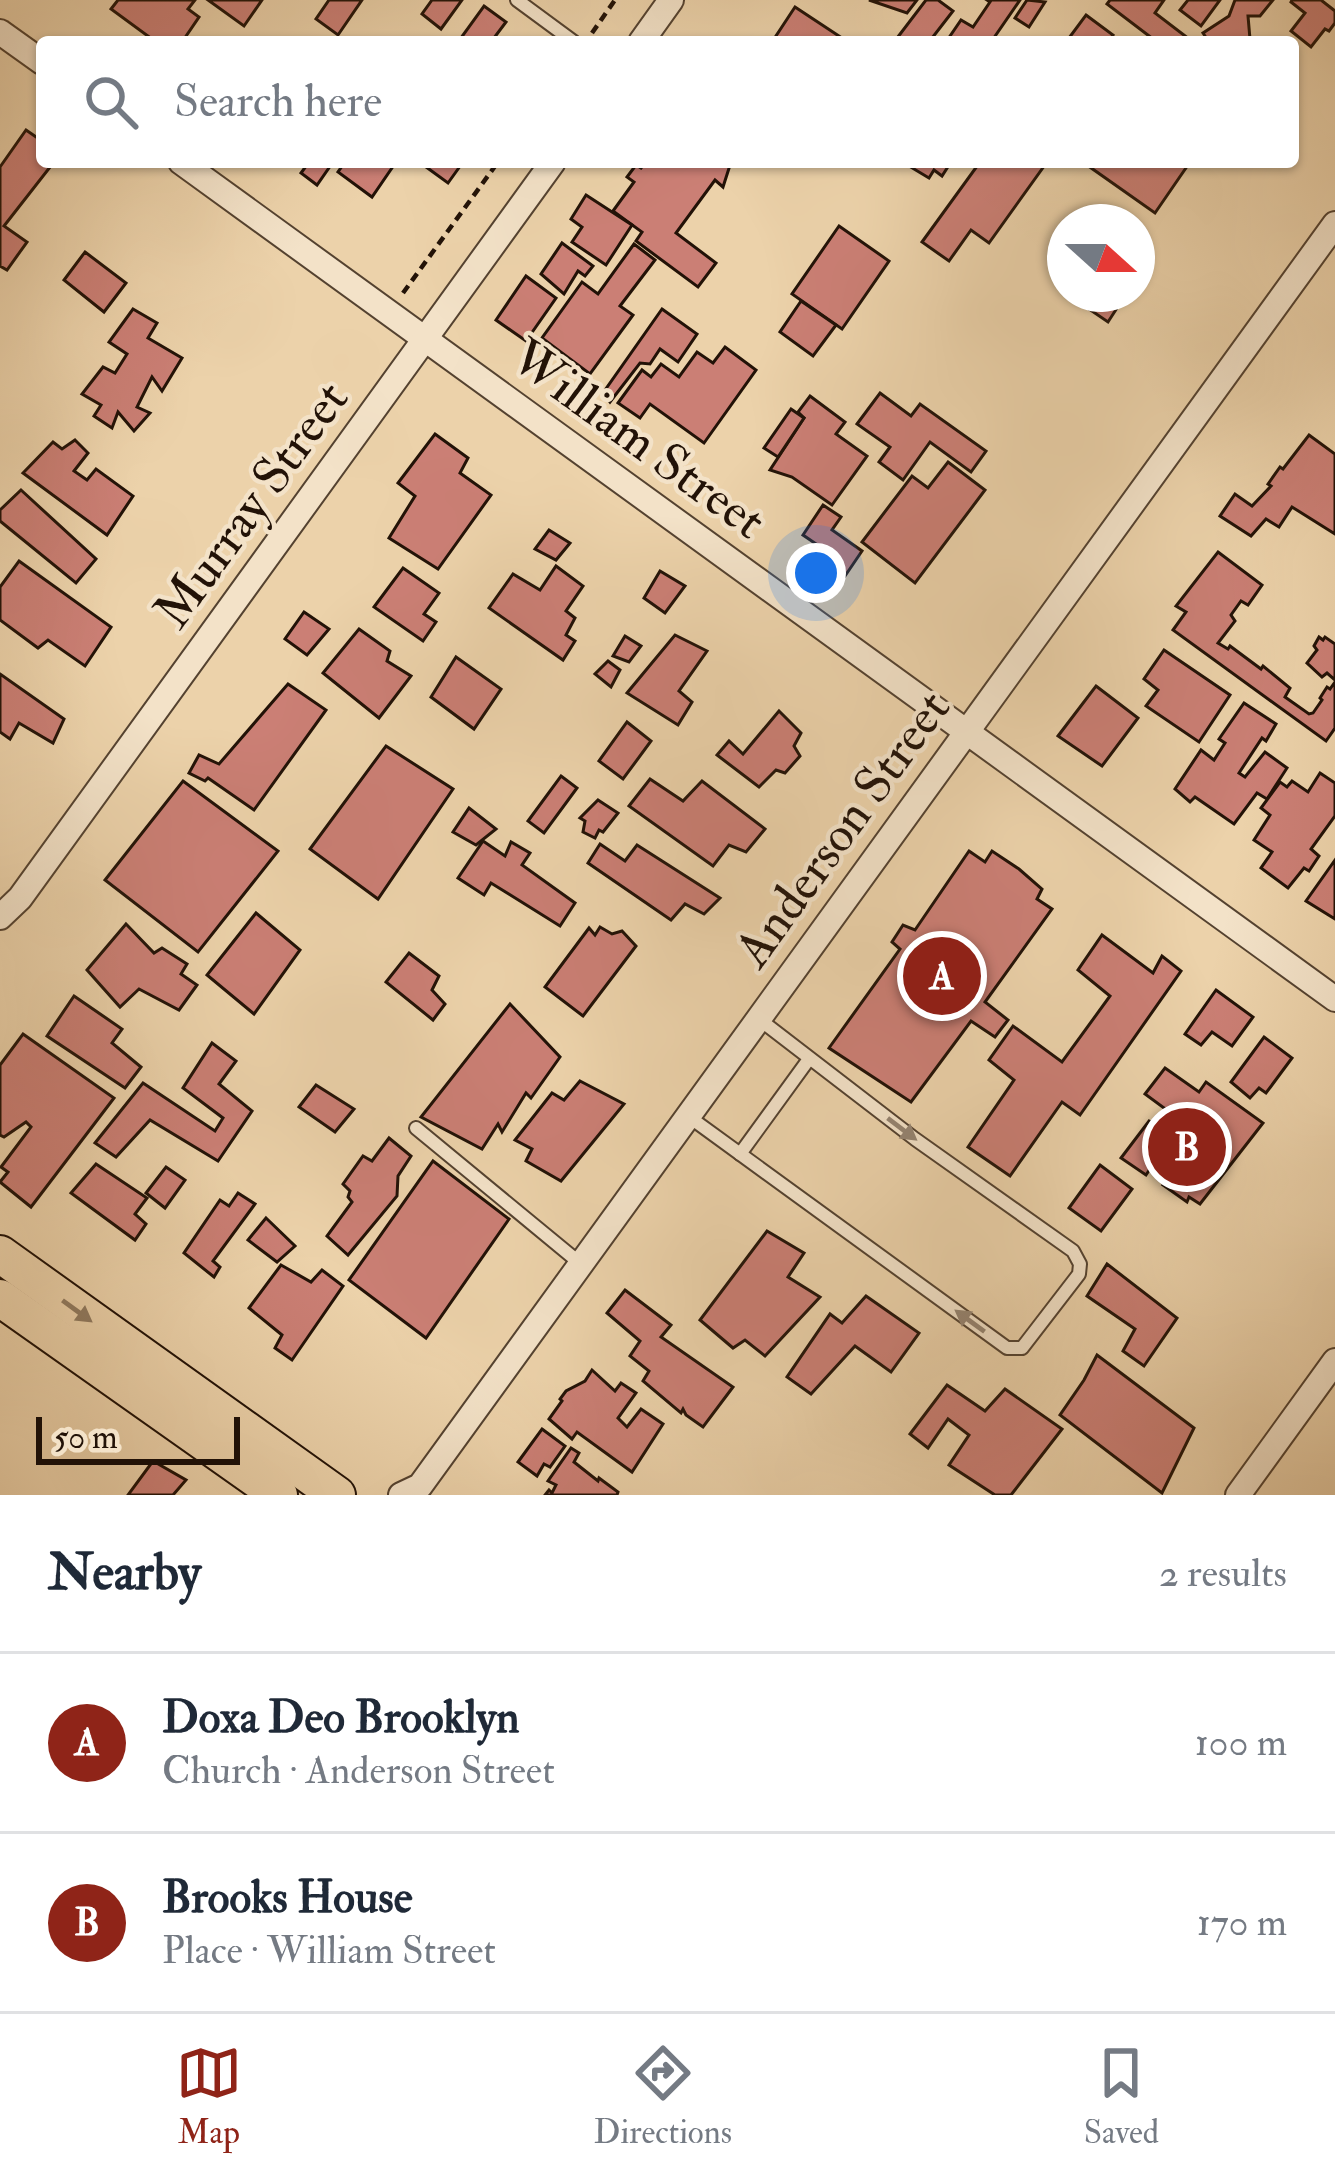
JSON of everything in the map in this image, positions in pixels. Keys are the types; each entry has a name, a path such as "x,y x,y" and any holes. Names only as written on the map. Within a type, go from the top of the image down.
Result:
{"main road":[{"path":"0,1255 337,1495"},
{"path":"0,1298 279,1495"}],"street":[{"path":"644,36 671,0"},
{"path":"0,32 36,58"},
{"name":"William Street","path":"189,168 1335,999"},
{"name":"Murray Street","path":"0,939 20,898 550,168"},
{"name":"Anderson Street","path":"414,1492 1335,224"},
{"name":"Murray Street","path":"0,917 20,898"},
{"path":"1238,1495 1335,1361"}],"lane":[{"path":"517,0 566,36"},
{"path":"688,1116 1006,1348 1022,1348 1079,1274 1073,1251 758,1019"},
{"path":"740,1154 808,1059"},
{"path":"416,1128 580,1264"}],"path":[{"path":"589,36 615,0"},
{"path":"389,312 494,168"}],"building":[{"path":"118,0 195,0 188,9 199,17 186,36 148,36 111,9"},
{"path":"208,0 262,0 244,26"},
{"path":"329,0 362,0 338,35 316,19"},
{"path":"432,0 462,0 441,29 422,14"},
{"path":"869,0 917,0 907,13"},
{"path":"926,0 938,0 953,11 934,36 899,36"},
{"path":"987,0 1020,0 995,36 950,36 961,20 973,27"},
{"path":"1027,0 1045,2 1029,27 1015,18"},
{"path":"1110,0 1164,0 1155,13 1185,36 1149,36 1107,4"},
{"path":"1188,0 1220,0 1201,26 1180,10"},
{"path":"1235,0 1273,0 1260,16 1248,16 1250,36 1205,36 1229,16"},
{"path":"1321,0 1335,11 1335,23 1311,47 1291,31 1305,13 1291,2"},
{"path":"484,6 506,22 496,36 462,36"},
{"path":"795,7 839,36 776,36"},
{"path":"1086,15 1113,35 1112,36 1070,36"},
{"path":"26,130 36,137 36,168 49,168 4,226 27,242 7,270 0,266 0,167"},
{"path":"305,168 329,168 317,185 301,173"},
{"path":"341,168 392,168 372,197 338,172"},
{"path":"427,168 459,168 448,183"},
{"path":"634,168 729,168 723,187 715,180 676,233 716,263 698,287 636,241 642,232 613,211 634,182 627,177"},
{"path":"912,168 947,168 942,176 934,170 929,178"},
{"path":"976,168 1043,168 989,243 971,230 949,261 922,242"},
{"path":"1091,168 1186,168 1155,213 1155,204 1142,204"},
{"path":"586,195 632,225 606,265 572,242 582,227 571,219"},
{"path":"839,226 889,261 842,329 792,294"},
{"path":"562,243 593,266 585,276 578,271 564,294 541,274"},
{"path":"634,244 655,260 620,306 633,315 590,374 542,338 582,282 598,294"},
{"path":"85,252 126,283 104,312 64,280"},
{"path":"526,276 556,298 526,341 496,320"},
{"path":"801,301 836,325 813,356 780,332"},
{"path":"133,309 157,323 148,338 182,358 162,391 152,377 137,407 150,413 134,431 118,412 112,428 94,416 101,405 82,394 103,367 115,373 127,354 109,342"},
{"path":"662,309 697,334 678,362 660,349 650,364 640,363 610,402 603,393"},
{"path":"1093,312 1114,312 1108,322"},
{"path":"725,347 756,370 704,443 650,404 640,418 618,403 642,370 651,377 661,364 679,377 697,352 713,363"},
{"path":"880,393 911,416 920,404 986,451 971,472 930,442 903,480 879,462 890,447 857,424"},
{"path":"810,396 845,422 836,434 867,456 832,505 792,477 770,470 804,418 798,412"},
{"path":"791,409 804,418 778,457 764,448"},
{"path":"435,434 468,458 460,473 491,495 438,569 389,538 415,496 398,483"},
{"path":"1309,435 1335,454 1335,534 1292,507 1279,527 1266,519 1251,536 1220,516 1235,494 1252,506"},
{"path":"75,440 88,453 74,471 87,480 96,469 133,496 107,535 23,473 53,442 62,449"},
{"path":"948,462 985,490 915,583 862,542 912,476 928,488"},
{"path":"21,490 96,559 76,583 0,521 0,510"},
{"path":"823,505 841,517 832,530 862,551 845,576 819,558 825,550 803,535"},
{"path":"549,530 570,543 556,560 535,549"},
{"path":"1218,552 1262,585 1248,605 1241,601 1231,615 1235,621 1218,643 1263,666 1290,688 1285,697 1309,714 1335,682 1335,728 1326,741 1173,630 1186,612 1176,606"},
{"path":"19,561 111,627 85,666 48,640 38,648 0,620 0,587"},
{"path":"556,566 583,586 566,611 575,618 566,635 575,641 563,660 489,608 513,574 540,590"},
{"path":"403,568 439,593 424,614 436,622 423,641 374,607"},
{"path":"660,571 685,586 665,613 644,598"},
{"path":"304,612 329,629 307,655 285,639"},
{"path":"359,629 390,651 387,661 411,676 379,718 323,673"},
{"path":"675,635 707,651 679,691 692,702 678,725 627,693"},
{"path":"625,636 641,646 629,662 613,656"},
{"path":"1319,637 1335,644 1335,680 1327,673 1322,677 1307,663 1317,650"},
{"path":"1164,650 1230,695 1199,742 1146,706 1158,690 1144,679"},
{"path":"456,657 501,689 474,729 431,697"},
{"path":"608,661 620,670 611,687 595,674"},
{"path":"0,674 64,719 53,743 19,723 10,739 0,732"},
{"path":"288,684 326,710 254,810 208,778 205,781 189,773 199,755 219,764"},
{"path":"1096,686 1138,718 1102,766 1058,736"},
{"path":"1244,703 1276,724 1239,773 1245,777 1265,752 1287,768 1267,799 1257,793 1234,824 1175,789 1201,750 1214,760 1225,743 1219,739"},
{"path":"779,711 801,733 794,746 800,756 785,773 776,770 759,787 717,755 729,741 743,754"},
{"path":"627,722 651,741 623,779 599,761"},
{"path":"386,746 453,789 378,899 310,849"},
{"path":"1320,773 1335,783 1335,816 1311,849 1319,856 1288,888 1261,868 1272,852 1254,840 1270,815 1261,808 1280,782 1287,787 1292,781 1308,792"},
{"path":"561,776 577,788 544,833 528,821"},
{"path":"650,779 683,801 702,781 765,829 746,852 729,845 713,866 629,806"},
{"path":"183,781 278,851 198,952 105,880"},
{"path":"598,800 618,813 595,838 583,832 585,821 580,818"},
{"path":"469,808 496,829 476,845 453,832"},
{"path":"483,841 505,856 511,842 530,853 522,865 575,903 560,926 491,883 484,895 458,878"},
{"path":"600,844 625,861 637,845 720,898 704,914 685,904 671,920 588,863"},
{"path":"969,851 985,862 992,851 1019,869 1042,889 1037,899 1052,909 985,1002 1008,1020 995,1037 971,1021 911,1102 829,1048 900,949 892,942 903,925 915,930"},
{"path":"1335,860 1335,919 1306,901"},
{"path":"256,913 300,950 254,1014 207,975"},
{"path":"126,924 154,953 162,948 187,964 181,974 197,985 179,1010 139,989 120,1007 87,970"},
{"path":"600,927 612,934 622,931 636,946 583,1016 545,987 589,928 595,935"},
{"path":"1102,935 1153,973 1162,956 1181,971 1080,1115 1062,1102 1010,1176 968,1147 1014,1080 989,1060 1013,1026 1062,1062 1110,996 1078,970"},
{"path":"409,953 439,976 432,990 445,1004 433,1020 386,982"},
{"path":"1216,990 1253,1017 1232,1046 1212,1032 1201,1045 1185,1034"},
{"path":"74,996 122,1029 112,1043 141,1067 125,1088 47,1036"},
{"path":"510,1004 560,1057 531,1098 526,1093 502,1132 498,1124 482,1149 421,1117"},
{"path":"23,1034 114,1098 31,1207 0,1182 8,1172 1,1167 31,1127 26,1122 0,1135 0,1065"},
{"path":"1264,1037 1292,1058 1266,1093 1259,1088 1250,1098 1231,1082"},
{"path":"212,1043 236,1061 219,1084 252,1111 218,1161 150,1120 116,1157 95,1143 143,1083 215,1131 223,1118 183,1088"},
{"path":"1165,1068 1199,1092 1206,1082 1263,1123 1200,1204 1189,1197 1187,1202 1163,1185 1174,1172 1156,1160 1146,1175 1121,1158 1149,1121 1168,1135 1179,1119 1145,1094"},
{"path":"580,1081 624,1104 561,1181 526,1161 532,1149 515,1140 552,1093 564,1100"},
{"path":"316,1085 354,1109 335,1132 299,1107"},
{"path":"389,1138 411,1156 398,1176 397,1196 348,1255 327,1236 352,1202 343,1184 363,1156 372,1161"},
{"path":"433,1161 509,1219 426,1338 349,1280"},
{"path":"96,1164 147,1198 135,1214 146,1224 135,1240 71,1193"},
{"path":"1100,1165 1132,1189 1101,1231 1069,1208"},
{"path":"166,1167 185,1180 165,1208 146,1193"},
{"path":"238,1193 255,1204 213,1261 220,1267 214,1277 184,1253 220,1200 229,1206"},
{"path":"266,1218 295,1246 277,1262 248,1240"},
{"path":"767,1231 804,1253 788,1277 820,1297 765,1356 745,1340 733,1348 700,1320"},
{"path":"1107,1264 1177,1318 1144,1366 1123,1351 1135,1329 1087,1296"},
{"path":"281,1265 311,1282 322,1270 343,1286 292,1360 275,1348 282,1335 249,1308"},
{"path":"625,1290 671,1325 661,1337 733,1387 703,1427 643,1381 649,1371 630,1356 640,1341 607,1313"},
{"path":"866,1296 919,1333 891,1372 855,1346 811,1394 787,1377 830,1314 842,1323"},
{"path":"1097,1355 1194,1428 1162,1493 1060,1415"},
{"path":"592,1370 615,1391 621,1383 636,1393 618,1418 627,1427 641,1409 663,1424 632,1472 577,1432 572,1439 549,1419 566,1391 585,1381"},
{"path":"947,1385 985,1411 1005,1389 1062,1429 1011,1495 995,1495 949,1465 969,1435 948,1419 928,1448 910,1434"},
{"path":"542,1429 565,1446 537,1476 518,1462"},
{"path":"571,1448 579,1453 574,1462 617,1495 545,1495 549,1490 552,1493 556,1485 548,1481"},
{"path":"153,1461 186,1480 173,1495 128,1495"}],"place":[{"name":"Doxa Deo Brooklyn","path":"942,976"},
{"name":"Brooks House","path":"1187,1147"}]}
